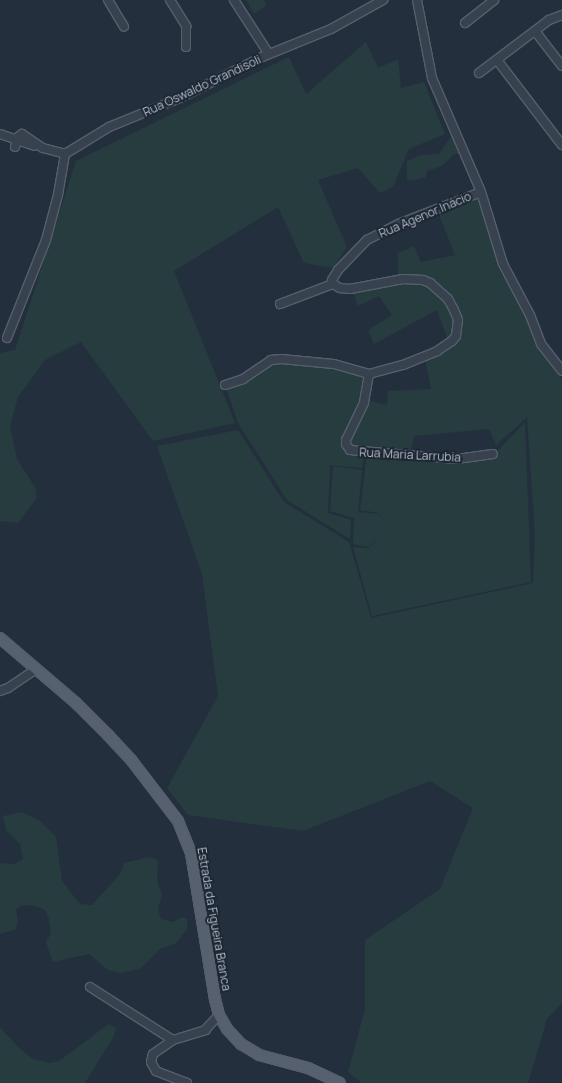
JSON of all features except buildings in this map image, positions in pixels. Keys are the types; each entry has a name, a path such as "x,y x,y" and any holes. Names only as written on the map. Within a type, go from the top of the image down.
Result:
{"main road":[{"name":"Estrada da Figueira Branca","path":"0,638 76,703 108,735 132,761 178,821 192,853 219,1015 233,1037 249,1050 308,1068 340,1083"}],"street":[{"path":"107,0 124,27"},
{"path":"170,0 186,26 186,47"},
{"path":"234,0 269,54"},
{"name":"Rua Oswaldo Grandisoli","path":"65,154 109,128 180,98 269,54 331,29 383,0"},
{"path":"416,0 432,78 438,96 482,192 503,264 530,314 540,344 562,371"},
{"path":"465,24 494,0"},
{"path":"479,73 548,20 562,15"},
{"path":"535,31 562,66"},
{"path":"497,60 562,145"},
{"path":"0,134 65,154 58,195 46,240 7,338"},
{"name":"Rua Agenor Inácio","path":"333,284 338,270 367,240 398,224 482,192"},
{"path":"225,385 243,379 271,360 281,359 334,364 369,374 403,366 437,351 452,341 458,330 454,310 439,290 423,280 403,279 350,289 340,288 333,284 280,304"},
{"name":"Rua Maria Larrubia","path":"369,374 364,402 346,440 350,450 457,458 493,454"},
{"path":"0,691 8,688 36,669"},
{"path":"90,987 172,1040"},
{"path":"186,1083 156,1071 151,1062 156,1051 172,1040 205,1030 219,1015"}],"green space":[{"path":"246,0 264,0 267,5 254,14"},
{"path":"366,42 378,68 398,59 401,88 424,82 445,134 409,149 393,187 380,193 358,168 318,180 347,247 333,268 304,263 278,207 174,271 235,423 153,441 81,342 45,360 18,397 10,426 17,459 36,489 36,499 18,523 0,521 0,353 15,350 76,161 289,57 306,94"},
{"path":"452,135 462,153 453,155 442,166 427,171 426,177 410,181 407,179 407,161 420,155 439,154"},
{"path":"480,194 499,269 527,317 538,349 562,380 562,1003 547,1019 528,1083 362,1083 348,1072 365,1009 365,940 440,889 473,808 430,781 303,831 188,815 167,788 218,696 202,574 157,446 238,430 284,502 349,542 371,618 533,583 535,536 527,417 496,445 489,429 414,436 411,453 352,448 349,437 367,400 387,405 388,391 431,389 425,358 459,340 460,316 449,295 430,279 398,274 398,253 414,246 421,262 455,255 438,212"},
{"path":"416,281 431,286 443,298 451,311 455,326 454,334 447,338 437,310 374,344 368,330 392,315 379,296 358,306 353,292"},
{"path":"271,363 336,367 366,375 358,413 343,437 344,447 351,453 364,455 362,468 330,465 328,513 351,520 350,539 287,500 238,423 226,387"},
{"path":"525,422 531,582 372,616 353,547 369,548 388,527 369,547 353,544 354,518 330,511 333,466 362,470 358,512 379,514 386,524 379,513 360,510 367,454 459,460 494,455"},
{"path":"22,812 40,821 56,837 62,881 80,904 92,905 120,874 124,863 149,857 158,860 157,881 162,895 158,909 161,919 173,922 182,917 187,919 187,929 176,943 160,949 140,969 120,973 108,970 89,954 53,962 46,942 51,933 49,919 44,909 32,905 21,906 16,909 18,921 15,930 0,934 0,863 14,864 23,859 20,844 6,830 3,816"},
{"path":"109,1024 116,1028 114,1036 85,1083 0,1083 0,1027 18,1047 33,1059 50,1063 59,1061"}]}
